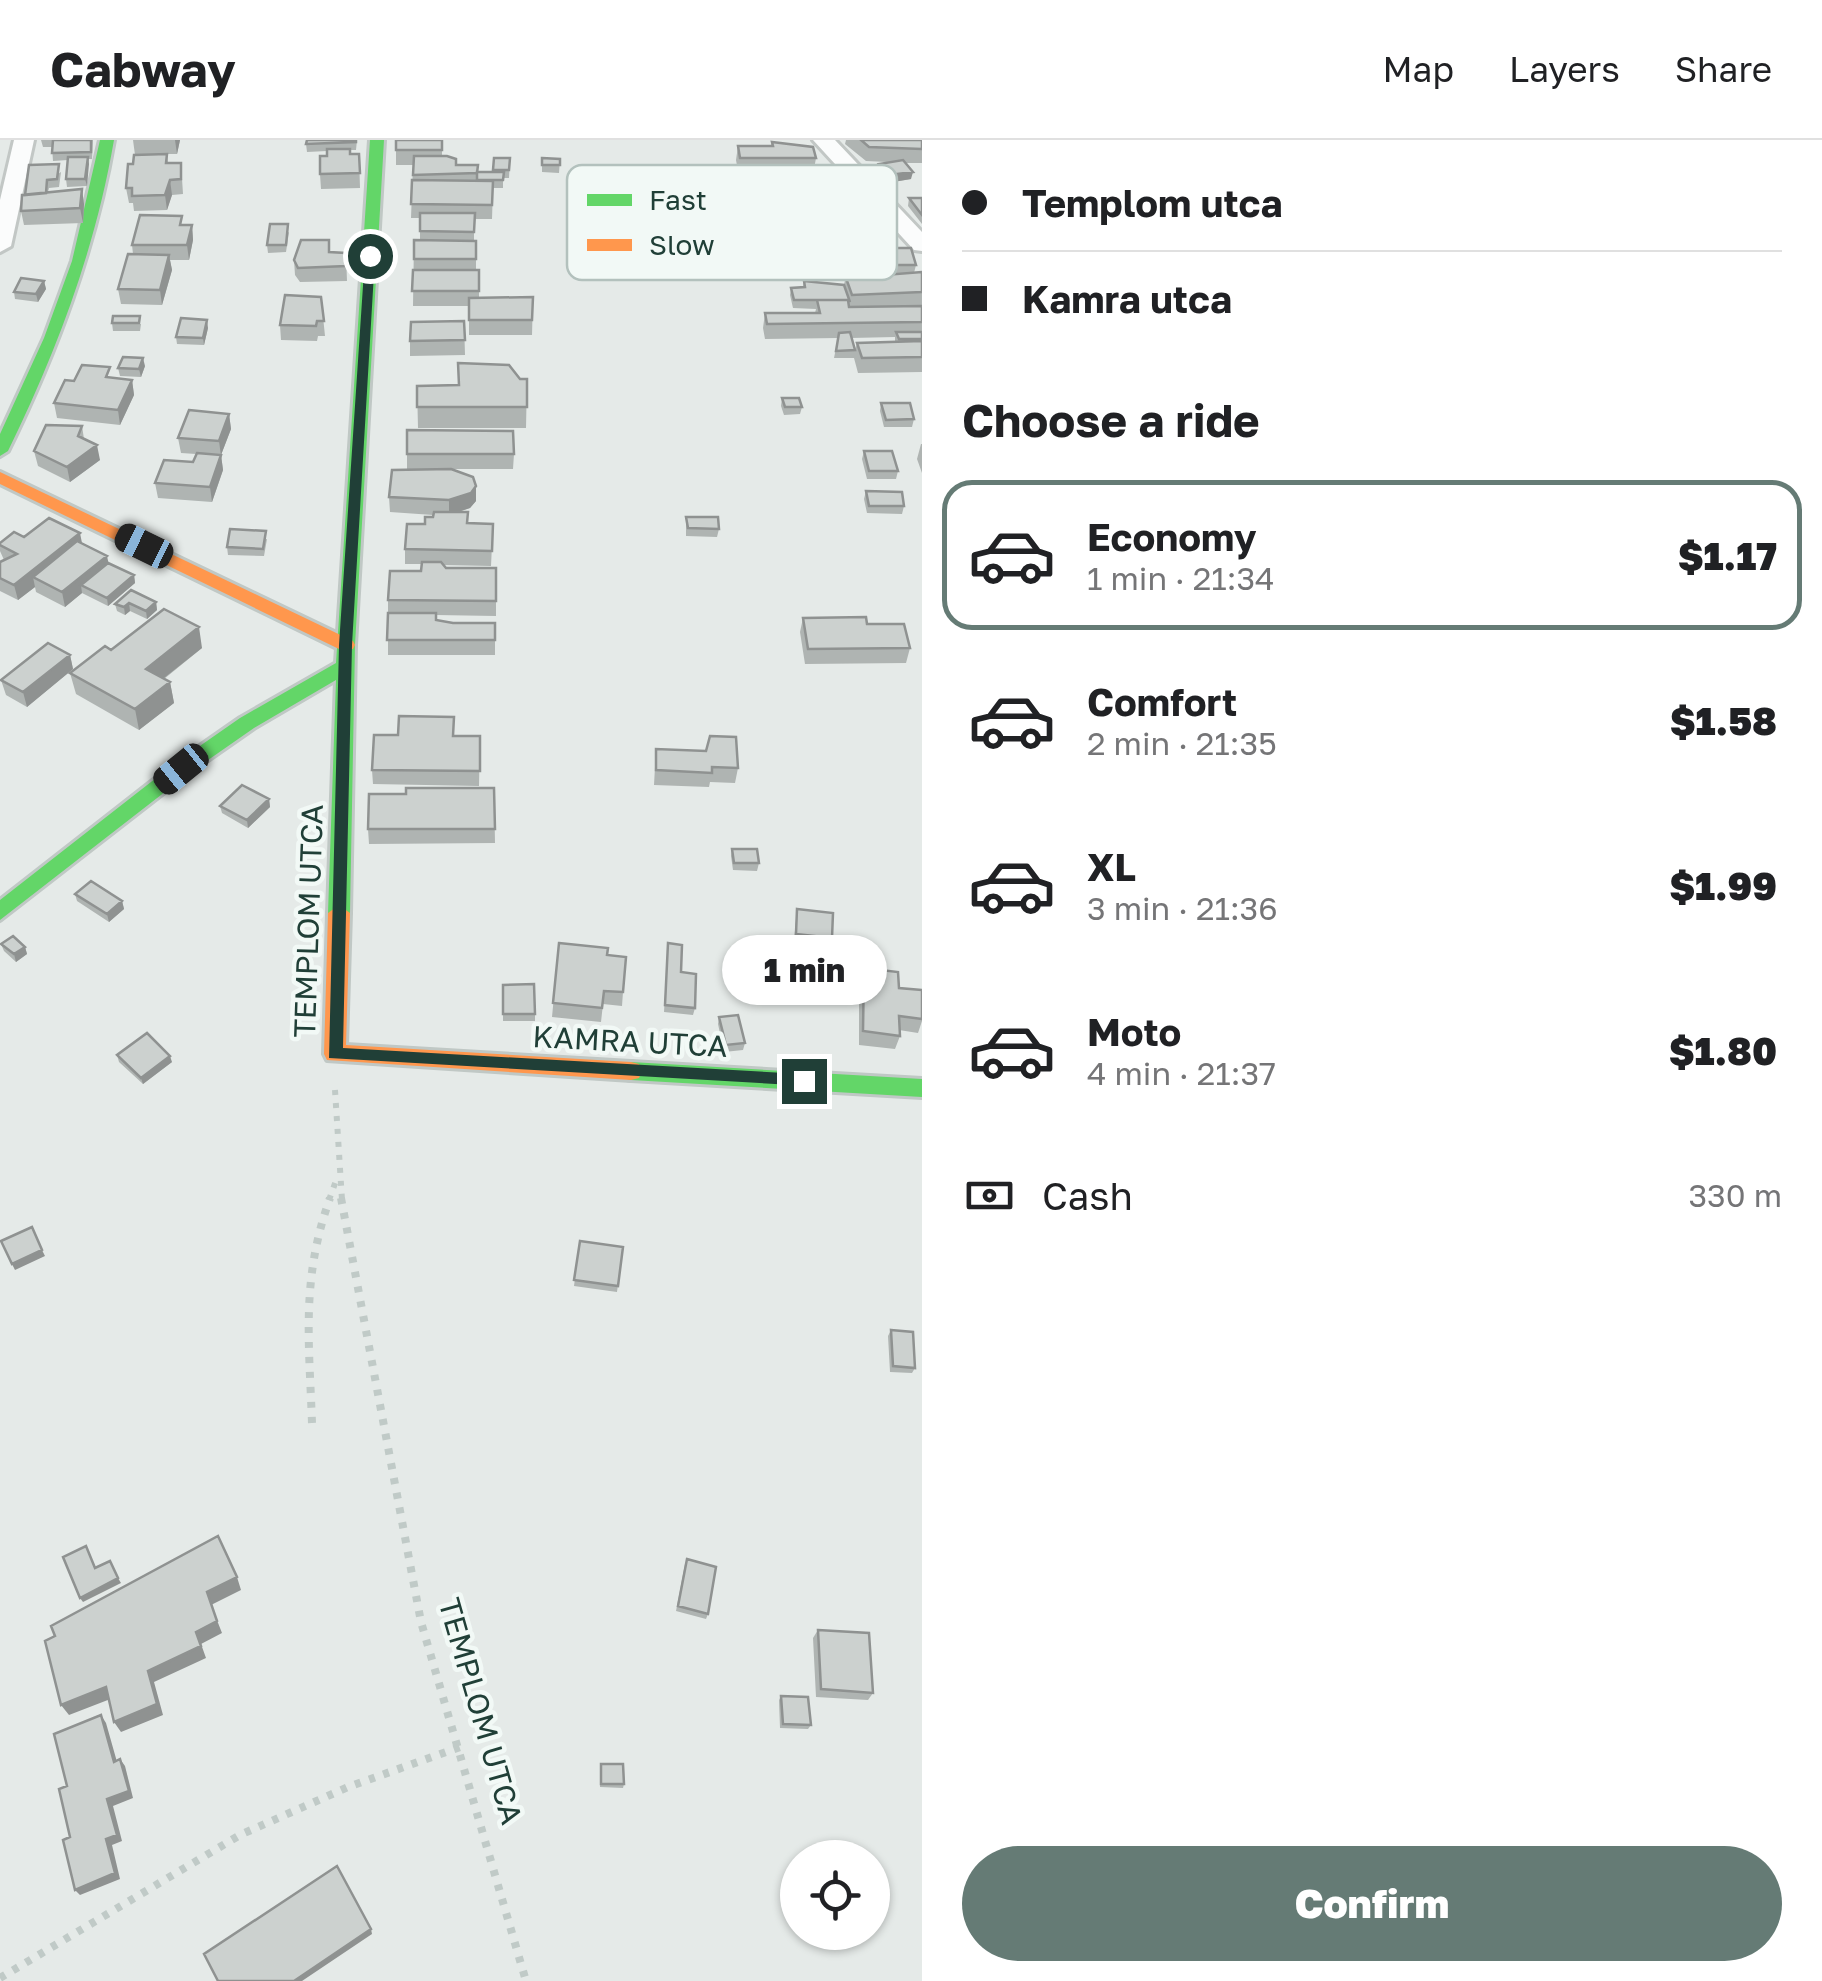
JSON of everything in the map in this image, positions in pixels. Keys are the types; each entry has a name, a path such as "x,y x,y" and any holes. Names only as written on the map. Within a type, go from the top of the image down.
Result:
{"street":[{"path":"0,246 24,140"},
{"path":"0,451 78,282 96,225 107,140"},
{"name":"TEMPLOM UTCA","path":"334,1054 346,655 377,140"},
{"path":"822,140 852,165"},
{"path":"897,217 922,246"},
{"path":"0,477 346,655 181,769 0,912"},
{"name":"KAMRA UTCA","path":"334,1054 922,1088"}],"path":[{"name":"TEMPLOM UTCA","path":"334,1054 337,1176 421,1622 526,1981"},
{"path":"312,1423 308,1284 314,1242 337,1176"},
{"path":"0,1978 240,1835 348,1787 460,1747"}],"building":[{"path":"53,140 91,140 91,152 52,153"},
{"path":"307,140 356,140 356,142 306,144"},
{"path":"396,140 442,140 442,150 396,150"},
{"path":"861,140 922,140 922,149 869,147"},
{"path":"772,142 813,147 816,158 740,158 738,146 773,146"},
{"path":"327,149 350,149 350,154 359,154 360,173 320,174 320,156 327,156"},
{"path":"167,154 166,163 181,163 181,179 170,180 165,195 132,196 132,188 126,188 128,164 133,164 134,155"},
{"path":"414,156 447,156 456,159 456,165 478,165 477,173 413,175"},
{"path":"68,157 88,157 85,179 66,179"},
{"path":"494,158 510,158 509,170 493,170"},
{"path":"542,158 560,159 560,165 542,165"},
{"path":"903,160 913,172 897,174 897,165 879,164"},
{"path":"59,164 57,179 47,180 46,193 25,195 29,165"},
{"path":"477,172 504,172 503,180 477,180"},
{"path":"412,180 493,181 492,205 411,204"},
{"path":"82,189 80,208 21,211 22,195"},
{"path":"909,198 922,198 922,215"},
{"path":"420,213 475,213 474,232 420,231"},
{"path":"140,215 182,216 180,225 192,225 187,245 132,245"},
{"path":"270,224 288,224 286,245 267,245"},
{"path":"301,240 329,240 329,252 346,253 346,266 298,268 294,260"},
{"path":"414,240 476,241 476,259 414,259"},
{"path":"897,248 911,248 916,265 897,265"},
{"path":"128,254 169,255 160,290 118,289"},
{"path":"413,270 479,270 479,291 412,291"},
{"path":"922,272 922,292 852,295 847,280 897,280 897,274"},
{"path":"21,278 44,281 36,294 14,292"},
{"path":"804,281 844,285 850,302 794,300 791,288 805,287"},
{"path":"285,295 321,297 324,321 317,321 316,326 280,325"},
{"path":"533,297 532,320 469,320 469,298"},
{"path":"817,300 848,300 849,307 922,306 922,322 767,324 765,313 820,313"},
{"path":"113,316 140,316 139,323 112,323"},
{"path":"181,318 207,320 203,338 176,337"},
{"path":"464,321 465,340 410,341 411,322"},
{"path":"850,332 855,350 836,351 839,333"},
{"path":"896,332 922,332 922,339 899,339"},
{"path":"922,341 922,357 862,358 857,343"},
{"path":"123,357 143,358 139,369 118,368"},
{"path":"458,363 509,365 520,379 527,379 527,407 417,407 417,386 459,385"},
{"path":"82,365 110,367 106,377 132,380 118,410 54,403 65,380 74,381"},
{"path":"782,398 799,398 802,407 785,407"},
{"path":"881,403 910,403 914,419 886,420"},
{"path":"189,410 229,414 219,441 178,438"},
{"path":"46,425 82,426 78,436 97,445 67,467 34,451"},
{"path":"407,430 513,431 514,454 407,454"},
{"path":"864,451 892,451 898,471 869,471"},
{"path":"197,453 221,455 210,487 155,483 164,460 193,462"},
{"path":"451,469 473,477 476,486 471,493 449,500 389,497 392,470"},
{"path":"866,491 902,492 904,506 869,506"},
{"path":"434,512 468,512 467,523 493,524 492,551 405,549 407,524 425,524 425,517 433,517"},
{"path":"686,517 718,517 719,529 688,528"},
{"path":"49,518 80,533 14,585 0,578 0,562 17,554 0,543 14,532 24,537"},
{"path":"230,529 266,531 263,549 227,547"},
{"path":"77,541 107,556 62,592 33,577"},
{"path":"422,562 441,562 446,568 496,568 496,601 388,600 390,571 421,571"},
{"path":"108,563 134,575 107,598 81,585"},
{"path":"131,590 156,602 146,611 129,603 124,607 115,604"},
{"path":"164,609 199,627 146,669 170,682 135,709 70,673 105,646 111,650"},
{"path":"388,613 436,613 436,620 453,623 495,623 495,640 387,640"},
{"path":"866,617 867,624 904,624 910,648 808,649 803,618"},
{"path":"48,643 70,655 23,692 1,680"},
{"path":"399,716 454,717 453,736 480,736 480,771 372,770 374,735 398,735"},
{"path":"710,736 736,737 738,768 712,767 712,773 656,770 656,749 706,751"},
{"path":"242,785 269,799 247,820 220,806"},
{"path":"406,788 494,788 495,829 368,829 369,794 406,794"},
{"path":"732,849 757,849 759,863 734,863"},
{"path":"91,881 122,901 107,914 75,894"},
{"path":"797,909 833,913 832,938 796,934"},
{"path":"13,936 25,947 14,954 1,944"},
{"path":"559,943 608,948 607,955 626,957 623,992 604,991 602,1008 553,1003"},
{"path":"668,943 682,945 681,972 696,974 695,1008 665,1005"},
{"path":"864,968 898,972 899,988 922,990 922,1019 899,1016 900,1036 863,1031"},
{"path":"534,984 535,1014 503,1014 503,985"},
{"path":"738,1015 745,1043 726,1045 719,1017"},
{"path":"147,1033 170,1056 141,1078 117,1055"},
{"path":"32,1227 42,1250 12,1264 1,1241"},
{"path":"580,1241 623,1247 618,1286 574,1280"},
{"path":"891,1330 913,1332 915,1368 893,1366"},
{"path":"218,1536 237,1577 207,1592 217,1621 196,1632 201,1646 148,1671 157,1704 114,1722 106,1687 61,1705 45,1641 55,1636 51,1626"},
{"path":"86,1546 95,1568 110,1561 118,1578 80,1598 63,1557"},
{"path":"687,1559 716,1567 708,1614 678,1606"},
{"path":"818,1630 869,1633 873,1693 821,1689"},
{"path":"781,1696 808,1697 811,1725 783,1724"},
{"path":"101,1715 114,1762 120,1759 129,1791 107,1799 117,1835 106,1839 115,1873 75,1890 63,1840 70,1837 59,1789 67,1786 54,1734"},
{"path":"601,1764 623,1764 624,1784 601,1784"},
{"path":"337,1866 371,1929 294,1981 218,1981 204,1954"}],"traffic: fast":[{"path":"0,451 66,300 91,222 107,140"},
{"path":"339,913 346,645 377,140"},
{"path":"0,912 181,769 247,723 345,666"},
{"path":"631,1071 922,1088"}],"traffic: slow":[{"path":"0,477 346,645"},
{"path":"339,913 335,1054 631,1071"}],"route":[{"path":"370,256 346,645 334,1054 804,1081"}]}
